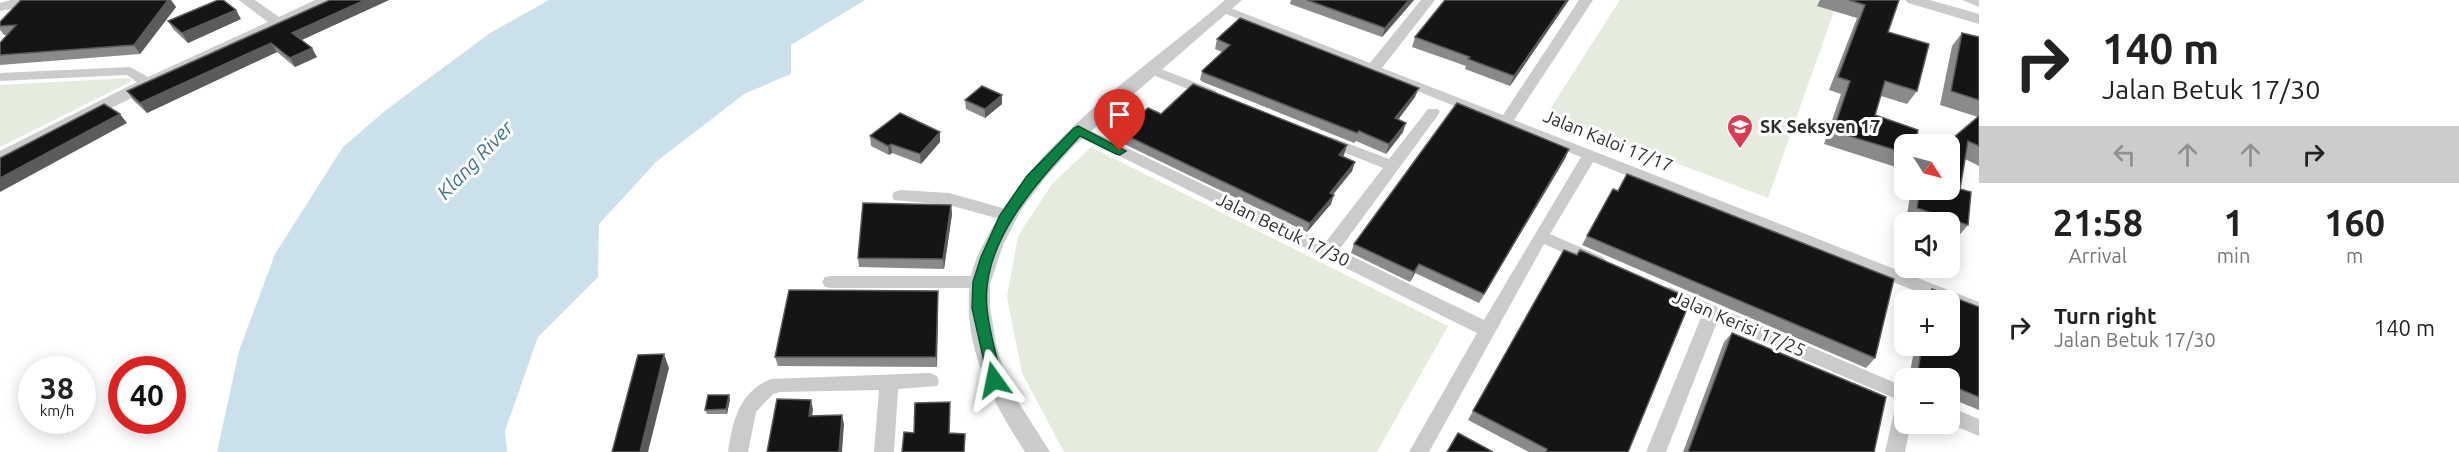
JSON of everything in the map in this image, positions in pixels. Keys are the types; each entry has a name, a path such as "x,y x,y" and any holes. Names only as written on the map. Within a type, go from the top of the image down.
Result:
{"street":[{"path":"0,7 18,2 53,0"},
{"path":"246,0 277,22"},
{"path":"0,157 147,83 326,0"},
{"path":"1373,69 1428,0"},
{"path":"1506,121 1586,0"},
{"path":"1913,0 1979,20"},
{"path":"1969,0 1979,3"},
{"path":"1038,452 994,380 979,308 980,282 988,257 1007,215 1032,179 1078,130 1153,70 1228,5"},
{"name":"Jalan Kaloi 17/17","path":"1228,5 1373,69 1979,309"},
{"path":"1153,70 1229,101"},
{"path":"0,77 130,71 147,83"},
{"path":"1328,252 1433,112"},
{"name":"Jalan Betuk 17/30","path":"1078,130 1488,330"},
{"path":"1316,136 1392,166"},
{"path":"1419,452 1540,236 1590,155"},
{"path":"900,196 949,199 1007,215"},
{"path":"1540,236 1614,269"},
{"path":"831,282 980,282"},
{"name":"Jalan Kerisi 17/25","path":"1657,288 1894,390"},
{"path":"1656,452 1712,313"},
{"path":"738,452 745,410 751,400 767,388 778,384 930,381"},
{"path":"884,452 889,383"},
{"path":"1960,419 1979,428"},
{"path":"1895,452 1899,434"}],"shaded area":[{"path":"1620,0 1838,0 1768,198 1547,114"},
{"path":"129,78 132,80 128,83 0,147 0,85"},
{"path":"1091,147 1448,326 1377,452 1064,452 1022,373 1007,297 1018,236 1052,184"}],"water":[{"name":"Klang River","path":"549,0 865,0 791,45 791,74 744,94 656,162 599,224 598,277 538,337 505,431 507,452 217,452 239,351 275,254 343,147 386,110 490,33"}],"building":[{"path":"21,0 168,0 134,45 0,55 0,43 16,25 0,26 0,22"},
{"path":"223,0 236,10 182,33 168,21"},
{"path":"330,0 365,0 292,33 312,48 290,58 271,43 140,103 127,91"},
{"path":"1307,0 1409,0 1385,28"},
{"path":"1445,0 1567,0 1514,76 1415,37"},
{"path":"1849,0 1899,0 1888,32 1929,44 1917,91 1885,81 1875,115 1918,130 1917,134 1894,134 1894,150 1833,131 1850,81 1838,77 1865,5"},
{"path":"1240,18 1419,88 1395,118 1406,123 1389,144 1204,73 1202,71 1230,45 1217,39"},
{"path":"1962,33 1979,37 1979,100 1951,91"},
{"path":"1193,84 1347,145 1339,155 1355,162 1330,193 1334,195 1310,223 1121,133 1148,108 1161,114"},
{"path":"982,86 1002,95 985,109 965,100"},
{"path":"1457,103 1569,149 1484,294 1419,264 1414,272 1354,244"},
{"path":"104,104 120,114 0,178 0,158"},
{"path":"900,113 940,132 920,154 891,144 888,146 870,136"},
{"path":"1979,116 1979,146 1968,141 1960,189 1960,134 1958,134"},
{"path":"1627,174 1894,279 1875,358 1587,236 1613,189 1618,191"},
{"path":"1960,189 1971,192 1968,225 1960,222 1960,212 1929,212 1917,208 1918,200 1960,200"},
{"path":"863,203 951,205 943,259 858,258"},
{"path":"1564,250 1577,255 1580,250 1691,299 1628,452 1546,452 1547,449 1473,411"},
{"path":"789,290 938,291 936,357 775,357"},
{"path":"1960,300 1979,307 1979,397 1960,389 1960,368 1918,368 1920,356 1960,356"},
{"path":"1732,333 1886,397 1874,452 1688,452"},
{"path":"664,354 640,452 612,452 638,355"},
{"path":"708,395 729,395 726,409 705,410"},
{"path":"777,399 811,400 809,416 842,415 839,452 767,452"},
{"path":"950,402 949,433 965,434 964,452 902,452 904,432 914,433 915,403"},
{"path":"1458,433 1493,452 1447,452"}],"place":[{"name":"SK Seksyen 17","path":"1740,150"}],"route":[{"path":"994,380 979,308 980,282 988,257 1013,204 1046,163 1078,130 1120,151"}]}
